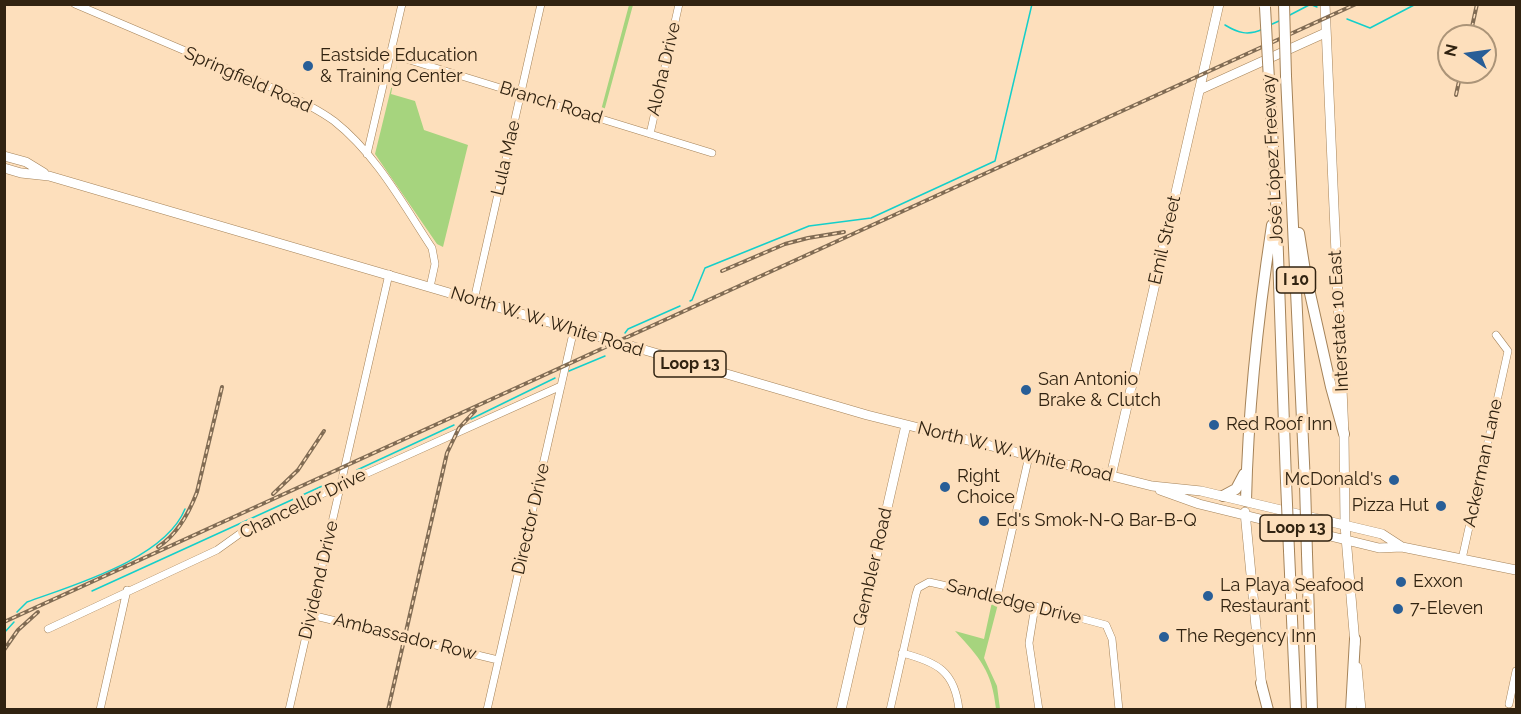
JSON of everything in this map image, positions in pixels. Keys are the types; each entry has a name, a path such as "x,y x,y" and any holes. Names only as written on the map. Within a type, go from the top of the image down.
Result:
{"highway":[{"name":"José López Freeway","path":"1284,4 1305,483 1312,710"},
{"name":"José López Freeway","path":"1265,6 1276,198 1296,710"},
{"path":"1246,501 1246,469 1255,354 1276,198"},
{"path":"1293,202 1308,283 1344,434"},
{"path":"1223,496 1236,489 1246,469"},
{"path":"1352,710 1355,639"},
{"path":"1262,683 1266,710"}],"main road":[{"name":"Emil Street","path":"1111,476 1219,4"},
{"name":"Interstate 10 East","path":"1325,4 1344,434 1345,525 1360,710"},
{"path":"1199,90 1325,33"},
{"path":"1204,66 1209,76 1220,81"},
{"name":"North W. W. White Road","path":"4,156 26,162 49,176"},
{"name":"North W. W. White Road","path":"4,168 21,173 49,176 906,425 1152,486 1223,496 1345,525"},
{"name":"Gembler Road","path":"841,710 906,425"},
{"name":"North W. W. White Road","path":"1152,486 1177,497 1245,516"},
{"path":"1246,501 1245,516 1262,683"},
{"name":"Loop 13","path":"1245,516 1378,548 1402,547 1516,570"},
{"name":"Loop 13","path":"1345,525 1382,534 1402,547"}],"street":[{"name":"Springfield Road","path":"75,4 278,90 310,105 334,122 367,154 432,248 435,264 430,287"},
{"path":"367,154 402,4"},
{"name":"Lula Mae","path":"474,300 542,4"},
{"name":"Aloha Drive","path":"650,134 679,4"},
{"name":"Branch Road","path":"390,54 712,153"},
{"name":"Dividend Drive","path":"289,710 389,274"},
{"name":"Director Drive","path":"487,710 574,329"},
{"name":"Ackerman Lane","path":"1462,559 1508,351 1496,335"},
{"name":"Chancellor Drive","path":"48,629 217,550 245,530 561,386"},
{"path":"997,597 1029,456"},
{"name":"Sandledge Drive","path":"903,653 916,594 922,585 930,582 1035,606 1106,625 1112,639 1119,710"},
{"path":"100,710 128,590"},
{"path":"1035,606 1029,643 1039,710"},
{"name":"Ambassador Row","path":"311,615 498,660"},
{"path":"890,710 903,653 928,660 949,676 956,690 959,710"},
{"path":"1509,704 1516,671"}],"green space":[{"path":"629,5 633,5 603,115 600,114"},
{"path":"397,64 391,94 415,101 424,130 468,145 443,247 437,244 375,154"},
{"path":"992,602 998,604 984,658 997,686 1000,709 996,709 988,675 983,666 955,631 984,639"}],"waterway":[{"path":"690,301 705,268 809,226 871,218 995,161 1032,4"},
{"path":"1288,16 1311,4"},
{"path":"1347,19 1370,28 1416,4"},
{"path":"1312,5 1317,7"},
{"path":"1270,25 1279,21"},
{"path":"1225,25 1243,33 1263,29"},
{"path":"625,333 628,329 680,306"},
{"path":"569,371 605,356"},
{"path":"471,419 555,378"},
{"path":"357,470 454,425"},
{"path":"92,591 331,482"},
{"path":"17,612 27,602 92,578 138,556 174,527 185,509"},
{"path":"4,633 14,622"}],"railway":[{"path":"4,622 1356,4"},
{"path":"1473,24 1477,4"},
{"path":"1456,95 1458,84"},
{"path":"722,271 785,244 844,232"},
{"path":"158,547 182,522 197,492 222,387"},
{"path":"388,710 447,453 459,428 475,411"},
{"path":"273,494 298,470 324,431"},
{"path":"4,650 18,630 38,612"}],"place":[{"name":"Eastside Education & Training Center","path":"308,66"},
{"name":"San Antonio Brake & Clutch","path":"1026,390"},
{"name":"Red Roof Inn","path":"1214,425"},
{"name":"McDonald's","path":"1394,480"},
{"name":"Right Choice","path":"945,487"},
{"name":"Pizza Hut","path":"1441,506"},
{"name":"Ed's Smok-N-Q Bar-B-Q","path":"984,521"},
{"name":"Exxon","path":"1401,582"},
{"name":"La Playa Seafood Restaurant","path":"1208,596"},
{"name":"7-Eleven","path":"1398,609"},
{"name":"The Regency Inn","path":"1164,637"}]}
